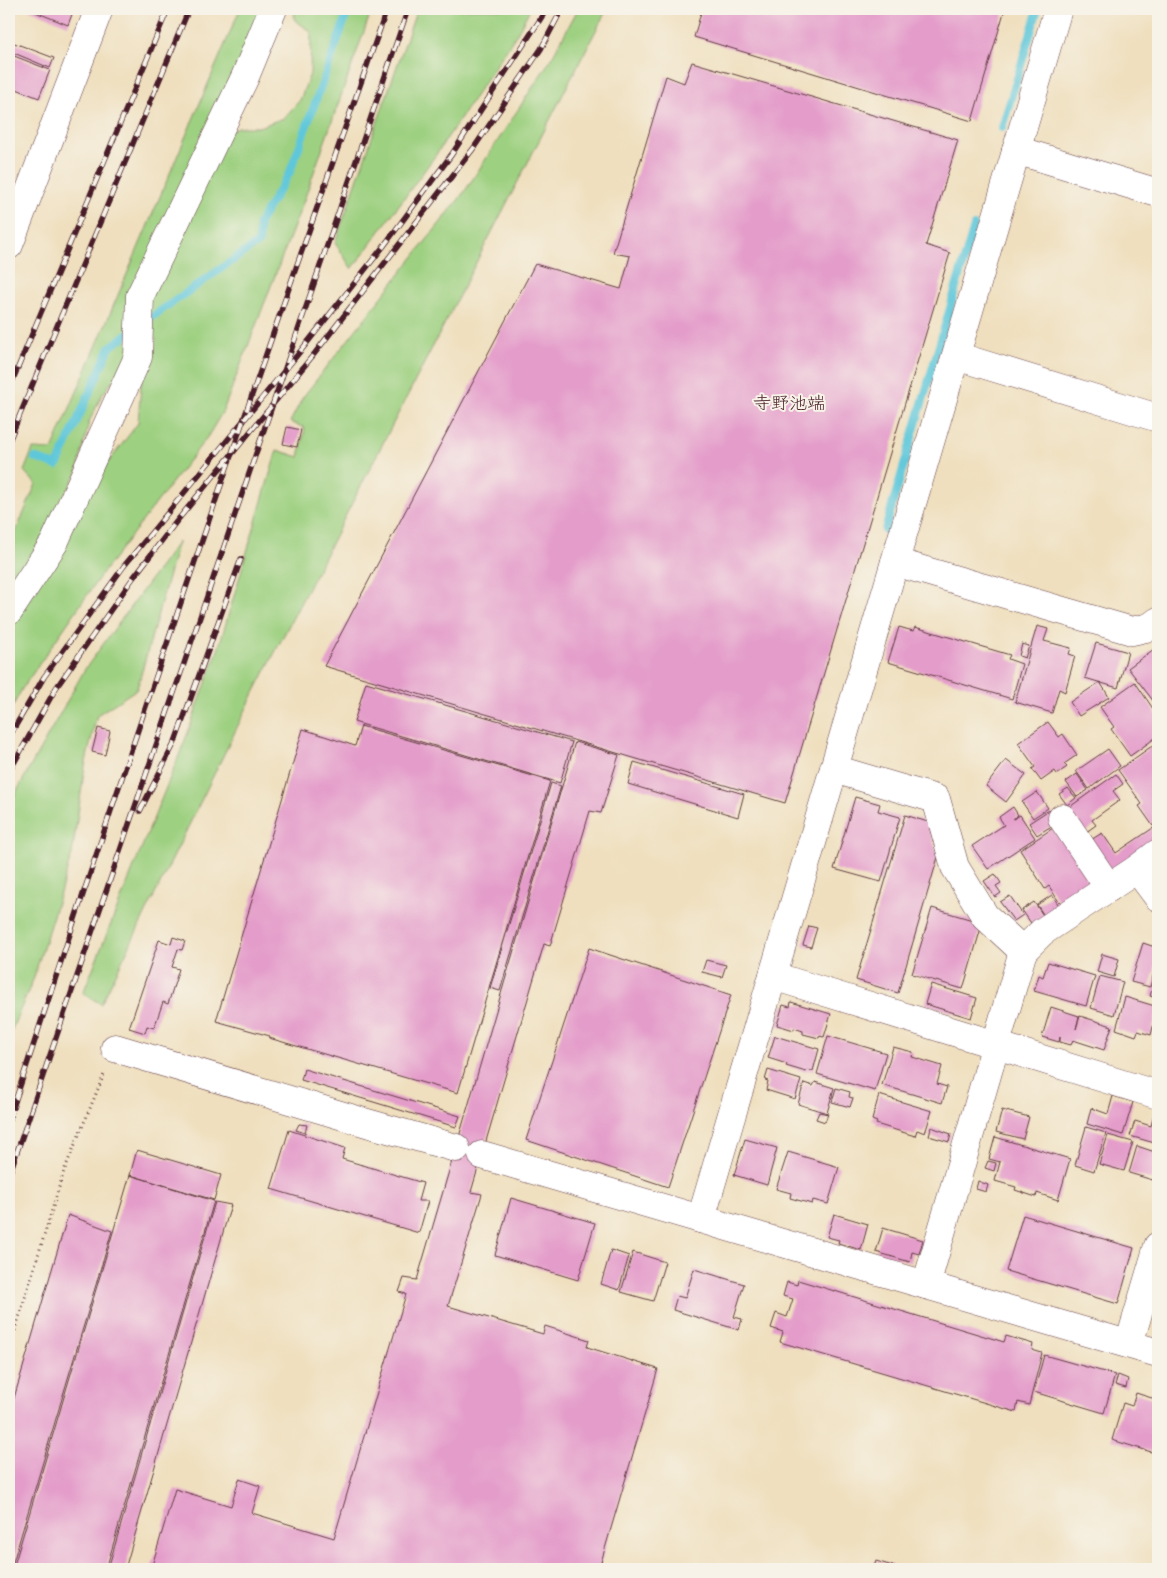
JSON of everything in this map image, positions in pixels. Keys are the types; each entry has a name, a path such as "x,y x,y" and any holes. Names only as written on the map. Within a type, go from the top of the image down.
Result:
{"street":[{"path":"9,244 99,9"},
{"path":"9,611 54,543 138,357 140,296 245,78 273,9"},
{"path":"701,1220 1058,9"},
{"path":"1016,150 1158,193"},
{"path":"956,356 1158,418"},
{"path":"895,562 1132,631 1150,627 1158,621"},
{"path":"834,769 936,798 955,867 986,916 1024,951"},
{"path":"1062,818 1109,888"},
{"path":"926,1285 1024,951 1042,932 1148,861 1158,896"},
{"path":"773,976 1158,1095"},
{"path":"115,1048 1158,1353"},
{"path":"1129,1344 1158,1246"}],"path":[{"path":"9,1350 64,1171 115,1048"}],"green space":[{"path":"240,9 265,9 125,364 102,395 89,422 77,473 9,598 9,548 36,484 24,471 33,449 52,450"},
{"path":"295,9 372,9 304,200 223,411 208,436 101,575 22,689 9,713 9,625 54,559 95,480 138,423 144,347 145,298 227,133 238,127 259,127 284,118 300,100 310,74 311,32 294,19"},
{"path":"417,9 530,9 516,35 435,156 352,269 335,243"},
{"path":"578,9 607,9 255,691 101,1004 83,993 184,743 218,650 277,450 299,457 305,428 290,422 303,397 463,194 551,59"},
{"path":"178,542 137,689 97,715 85,766 72,854 33,980 9,1036 9,805 85,669"}],"building":[{"path":"28,9 74,9 68,25"},
{"path":"702,9 1005,9 972,121 694,37"},
{"path":"9,41 54,58 50,68 9,51"},
{"path":"9,54 50,70 39,98 9,86"},
{"path":"692,62 958,140 926,245 950,253 785,803 324,666 535,264 621,289 630,256 613,253 666,76 684,83"},
{"path":"287,427 301,430 297,447 283,444"},
{"path":"1037,626 1048,629 1044,641 1071,648 1069,654 1075,656 1065,692 1059,689 1052,713 1015,702"},
{"path":"899,627 913,631 915,627 1010,655 1008,659 1022,664 1012,699 888,662"},
{"path":"1096,643 1128,652 1118,688 1085,678"},
{"path":"1022,644 1029,646 1025,658 1019,656"},
{"path":"1154,649 1158,655 1158,707 1128,668"},
{"path":"366,682 572,742 560,783 354,722"},
{"path":"1100,682 1109,697 1079,716 1070,702"},
{"path":"1135,682 1158,716 1158,736 1130,756 1111,729 1114,727 1100,707"},
{"path":"1048,722 1059,737 1063,734 1077,755 1064,764 1067,767 1057,774 1055,771 1041,781 1032,769 1035,767 1018,743"},
{"path":"361,726 550,781 458,1093 216,1021 303,729 355,746"},
{"path":"98,728 110,731 105,755 92,752"},
{"path":"575,742 619,755 601,813 590,811 550,946 544,944 471,1192 482,1194 448,1306 543,1334 545,1326 589,1340 587,1347 658,1369 599,1569 151,1569 175,1489 231,1506 239,1479 260,1486 252,1513 334,1538 406,1294 399,1292 404,1278 417,1280"},
{"path":"1152,746 1158,755 1158,827 1156,824 1153,826 1139,806 1142,804 1118,770"},
{"path":"1108,749 1120,766 1089,789 1076,771"},
{"path":"1006,760 1026,775 1006,802 986,786"},
{"path":"634,762 744,794 738,817 628,784"},
{"path":"1077,774 1088,790 1077,797 1066,782"},
{"path":"1116,774 1123,784 1113,791 1120,800 1092,820 1096,825 1082,835 1064,811"},
{"path":"551,783 561,786 500,991 490,988"},
{"path":"1068,788 1076,798 1067,805 1059,794"},
{"path":"1037,792 1048,808 1033,818 1022,802"},
{"path":"855,797 880,804 878,811 900,817 881,882 834,869"},
{"path":"1013,807 1018,815 1013,819 1020,815 1035,838 988,869 972,846 1004,825 999,817"},
{"path":"1049,810 1058,822 1037,835 1029,823"},
{"path":"905,815 928,822 938,857 898,993 856,980"},
{"path":"1059,824 1093,888 1065,907 1059,902 1049,886 1045,889 1020,850"},
{"path":"1153,828 1158,837 1158,844 1109,877 1086,843 1102,833 1116,853"},
{"path":"995,874 1001,883 996,886 1001,893 995,897 984,881"},
{"path":"1052,895 1062,910 1047,920 1037,905"},
{"path":"1010,896 1023,915 1014,921 1000,902"},
{"path":"1034,902 1047,921 1035,929 1022,910"},
{"path":"932,908 976,921 981,928 963,989 912,974"},
{"path":"809,926 817,928 811,947 803,945"},
{"path":"173,937 185,941 182,950 178,949 172,967 179,969 168,1004 163,1002 154,1028 147,1026 145,1033 129,1028 159,940 171,944"},
{"path":"1143,943 1158,948 1158,958 1150,987 1131,982"},
{"path":"589,948 731,995 668,1187 526,1140"},
{"path":"1102,954 1119,959 1114,977 1097,972"},
{"path":"706,960 726,965 722,977 702,972"},
{"path":"1048,962 1095,976 1086,1006 1034,991 1039,975 1043,977"},
{"path":"1158,969 1158,998 1150,996"},
{"path":"1100,976 1123,982 1114,1015 1091,1008"},
{"path":"931,984 977,998 971,1018 925,1004"},
{"path":"1125,997 1158,1007 1151,1035 1138,1031 1136,1036 1116,1029"},
{"path":"791,1002 831,1014 824,1037 819,1036 819,1038 803,1034 803,1031 777,1025 783,1005 790,1007"},
{"path":"1051,1007 1079,1016 1076,1029 1080,1016 1112,1026 1104,1050 1073,1040 1071,1045 1060,1042 1060,1037 1059,1042 1042,1037"},
{"path":"775,1036 819,1049 813,1071 807,1070 806,1072 768,1058"},
{"path":"828,1036 886,1053 875,1091 817,1074"},
{"path":"893,1047 913,1052 912,1057 942,1066 937,1084 947,1087 942,1103 882,1085"},
{"path":"304,1069 460,1116 456,1127 301,1080"},
{"path":"768,1070 801,1080 795,1099 766,1090 768,1081 765,1080"},
{"path":"815,1082 834,1088 827,1113 798,1104 804,1083 813,1086"},
{"path":"836,1088 850,1092 849,1097 853,1098 850,1107 832,1102"},
{"path":"879,1095 932,1111 925,1133 917,1130 915,1136 876,1124 877,1122 872,1120"},
{"path":"1113,1096 1133,1102 1123,1135 1087,1124 1091,1108 1108,1114"},
{"path":"1156,1108 1158,1109 1158,1144 1130,1136 1135,1121 1151,1126"},
{"path":"1002,1110 1029,1117 1023,1139 996,1132"},
{"path":"819,1112 828,1114 825,1122 816,1119"},
{"path":"299,1124 307,1125 305,1133 296,1130"},
{"path":"931,1127 951,1134 949,1142 929,1136"},
{"path":"1086,1127 1106,1133 1094,1171 1075,1165"},
{"path":"289,1130 345,1148 342,1159 423,1183 418,1201 428,1201 419,1233 271,1189"},
{"path":"1108,1135 1133,1142 1124,1171 1099,1164"},
{"path":"995,1137 1070,1159 1058,1200 1037,1193 1036,1197 1015,1190 1016,1187 995,1181 1000,1162 989,1159"},
{"path":"745,1139 777,1148 767,1185 734,1175"},
{"path":"1137,1146 1158,1153 1158,1175 1156,1181 1129,1173"},
{"path":"137,1150 221,1175 214,1200 130,1175"},
{"path":"788,1152 839,1167 828,1204 813,1200 812,1204 790,1198 791,1193 776,1189"},
{"path":"988,1161 996,1163 994,1171 985,1168"},
{"path":"130,1175 214,1201 106,1569 13,1569"},
{"path":"978,1181 988,1185 986,1192 976,1189"},
{"path":"511,1198 595,1223 578,1280 495,1255"},
{"path":"215,1202 231,1205 125,1569 108,1569"},
{"path":"834,1214 868,1224 861,1250 838,1243 839,1240 827,1237"},
{"path":"68,1215 112,1231 11,1569 9,1569 9,1415"},
{"path":"1023,1215 1134,1248 1118,1304 1006,1271"},
{"path":"883,1228 923,1240 919,1254 912,1252 910,1262 876,1252"},
{"path":"611,1250 629,1256 619,1290 601,1284"},
{"path":"633,1252 665,1262 653,1301 621,1292"},
{"path":"694,1269 744,1284 734,1317 742,1319 739,1330 673,1310 677,1296 685,1298"},
{"path":"798,1280 1004,1342 1006,1336 1033,1344 1032,1350 1042,1353 1029,1405 1018,1402 1016,1412 780,1342 783,1332 771,1328 776,1313 787,1317 793,1299 783,1296 787,1282 797,1285"},
{"path":"1044,1355 1115,1375 1104,1413 1034,1392"},
{"path":"1118,1375 1128,1379 1126,1388 1115,1385"},
{"path":"1136,1393 1158,1400 1158,1454 1112,1440 1123,1403 1132,1406"},
{"path":"876,1561 903,1569 873,1569"}],"waterway":[{"path":"146,321 259,242 259,223 290,172 349,9"},
{"path":"1002,128 1038,9"},
{"path":"885,530 974,226"},
{"path":"35,458 57,466 110,347 129,333"}],"railway":[{"path":"9,389 168,9"},
{"path":"9,441 189,9"},
{"path":"9,1120 194,563 387,9"},
{"path":"9,1175 408,9"},
{"path":"9,737 44,677 124,566 303,348 383,247 452,154 547,9"},
{"path":"9,772 56,688 133,578 176,522 315,353 473,149 541,49 562,9"},
{"path":"140,811 175,742 241,559"}],"district":[{"name":"寺野池端","path":"789,403"}]}
